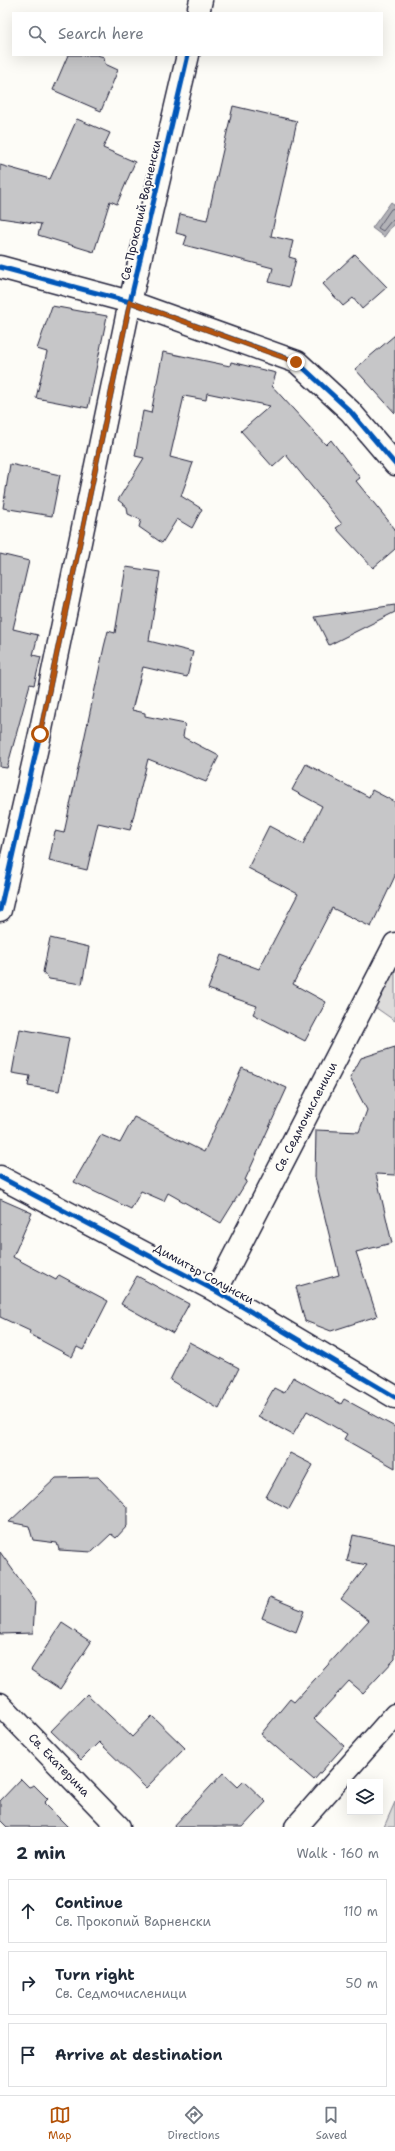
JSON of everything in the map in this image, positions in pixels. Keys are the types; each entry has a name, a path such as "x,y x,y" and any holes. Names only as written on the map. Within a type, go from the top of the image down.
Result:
{"street":[{"path":"198,12 201,0"},
{"name":"Св. Прокопий Варненски","path":"0,910 40,734 130,302 188,56"},
{"path":"0,267 130,302 296,362 350,411 395,464"},
{"name":"Св. Седмочисленици","path":"216,1291 395,944"},
{"name":"Димитър Солунски","path":"0,1177 216,1291 395,1396"},
{"name":"Св. Екатерина","path":"0,1704 119,1827"},
{"path":"296,1827 395,1715"}],"shaded area":[{"path":"395,960 395,1021 372,1005"},
{"path":"395,1802 395,1827 384,1827"}],"water":[{"path":"391,202 395,205 395,222 384,237 372,228"}],"building":[{"path":"68,56 100,56 104,57 105,64 118,70 101,111 53,90"},
{"path":"233,106 297,121 271,236 293,241 289,257 296,259 289,287 269,282 273,268 184,245 187,236 176,233 180,214 207,220"},
{"path":"77,119 110,133 103,148 135,162 117,204 110,201 94,252 38,235 41,224 0,218 0,165 50,179"},
{"path":"355,254 387,287 362,309 353,298 343,306 323,284"},
{"path":"52,306 107,316 88,408 36,398 47,352 37,349"},
{"path":"395,335 395,413 355,369"},
{"path":"163,352 230,366 231,362 276,373 272,386 326,445 331,440 360,478 356,481 395,529 395,549 373,568 336,528 342,524 286,455 273,467 241,431 270,406 207,393 206,400 184,396 170,457 193,463 181,496 202,509 192,528 177,519 162,543 139,527 141,520 128,514 127,507 118,500 144,458 135,456 143,411 151,413"},
{"path":"10,464 60,475 52,516 3,508"},
{"path":"0,554 29,561 13,629 38,635 33,655 41,657 34,685 30,684 7,768 0,767"},
{"path":"126,567 160,572 149,641 193,652 187,677 143,667 132,710 145,713 145,716 185,724 183,737 219,756 206,782 148,759 130,830 98,823 87,870 49,861 55,831 64,833 108,631 115,633"},
{"path":"395,605 395,612 329,645 315,617"},
{"path":"306,764 369,797 372,790 395,802 395,876 371,927 332,908 293,984 326,1002 305,1041 253,1014 257,1006 208,989 221,955 259,969 298,894 248,868 269,826 303,844 322,806 292,790"},
{"path":"50,938 89,947 82,984 49,979 43,972"},
{"path":"20,1029 69,1038 59,1091 28,1086 30,1076 12,1073"},
{"path":"395,1047 395,1175 376,1174 392,1243 356,1252 377,1316 331,1331 305,1321 296,1287 339,1275 315,1177 316,1130 359,1132 367,1110 350,1078 361,1058"},
{"path":"242,1068 287,1088 245,1180 247,1181 221,1223 168,1193 164,1201 141,1191 131,1209 74,1182 101,1135 120,1143 134,1117 204,1152"},
{"path":"0,1199 32,1213 13,1257 56,1280 59,1275 108,1301 83,1350 77,1347 72,1357 29,1334 30,1331 0,1317"},
{"path":"137,1276 189,1304 173,1333 121,1304"},
{"path":"189,1342 239,1368 219,1409 170,1380"},
{"path":"293,1377 341,1404 344,1399 395,1427 395,1468 344,1439 347,1434 307,1411 293,1435 258,1416 274,1388 284,1393"},
{"path":"290,1453 313,1465 289,1509 266,1497"},
{"path":"98,1477 127,1507 127,1526 116,1538 111,1534 92,1552 59,1550 57,1543 33,1540 29,1526 9,1522 56,1478"},
{"path":"353,1535 395,1544 395,1659 363,1693 349,1681 314,1719 344,1746 314,1780 261,1734 290,1699 294,1702 369,1620 341,1599 367,1565 347,1561"},
{"path":"0,1552 35,1601 33,1633 0,1634"},
{"path":"270,1597 304,1611 296,1632 262,1618"},
{"path":"62,1623 91,1642 60,1689 31,1670"},
{"path":"87,1694 132,1737 152,1716 185,1748 146,1788 99,1742 81,1760 51,1731"},
{"path":"223,1773 238,1787 244,1781 266,1802 243,1827 173,1827"},
{"path":"21,1779 29,1787 34,1785 48,1799 44,1803 68,1827 7,1827 0,1820 0,1801"}],"cycle path":[{"path":"0,910 40,734 130,302 188,56"},
{"path":"0,267 130,302 297,362 350,411 395,464"},
{"path":"0,1177 216,1291 395,1397"}],"route":[{"path":"40,734 130,302 296,362"}]}
